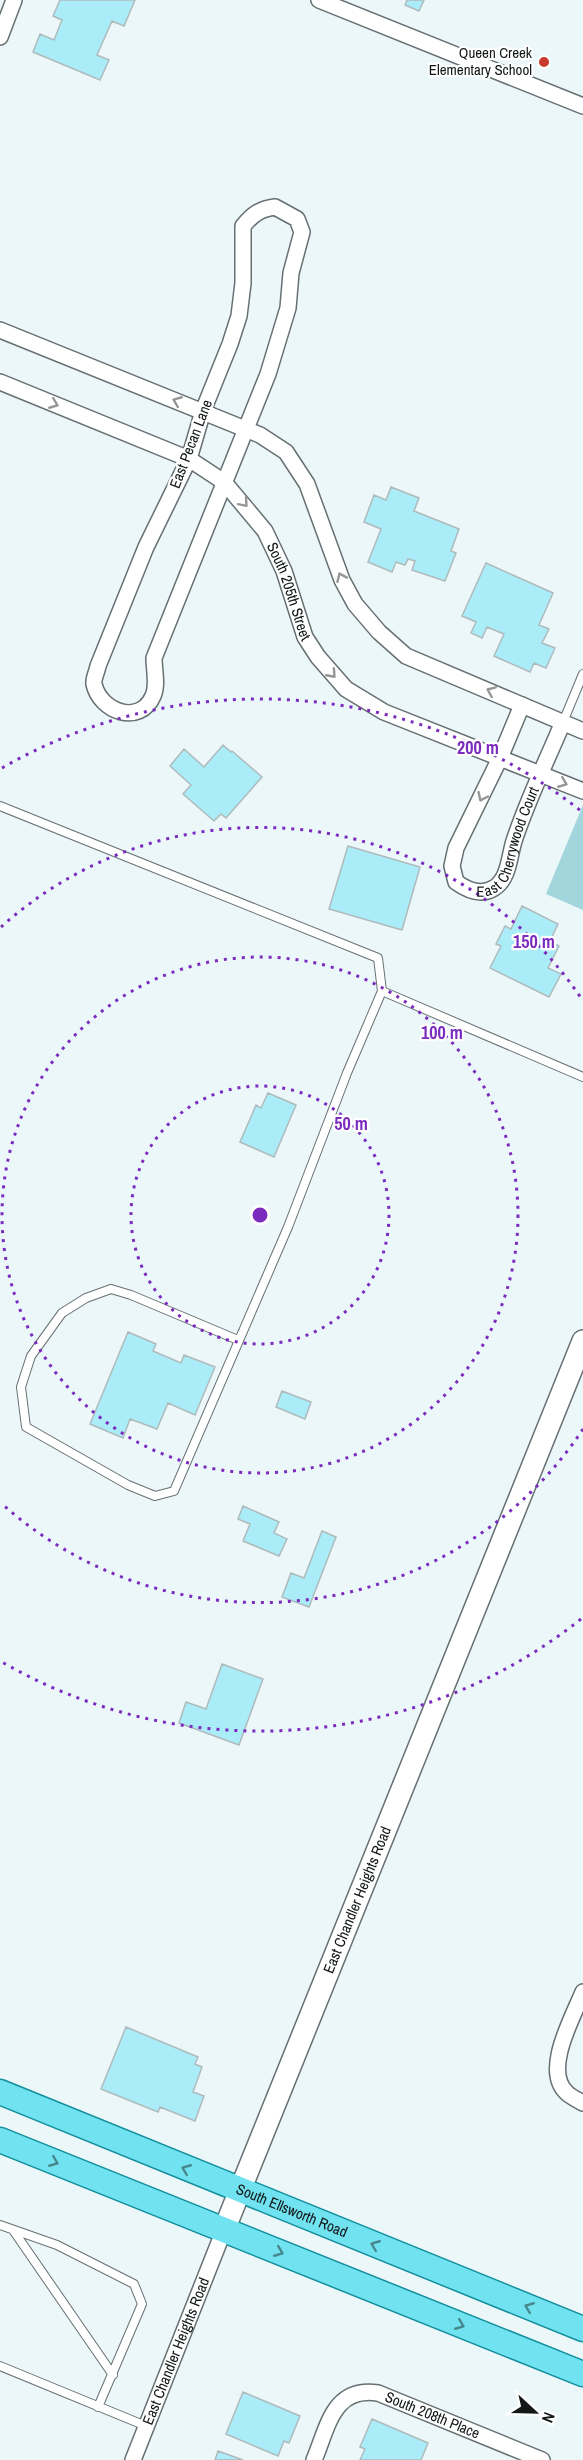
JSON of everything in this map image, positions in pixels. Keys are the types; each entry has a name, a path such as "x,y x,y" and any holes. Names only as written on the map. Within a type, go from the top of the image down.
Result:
{"main road":[{"name":"East Chandler Heights Road","path":"224,2230 583,1341"},
{"name":"South Ellsworth Road","path":"0,2092 583,2329"},
{"path":"0,2140 583,2374"}],"street":[{"path":"0,37 14,0"},
{"path":"319,0 583,106"},
{"name":"East Pecan Lane","path":"275,207 297,219 302,232 291,273 288,308 268,374 247,430 154,658 156,683 153,696 142,709 132,713 112,710 100,699 93,682 146,547 189,459 203,411 238,316 243,283 243,226 252,215 263,209 275,207"},
{"path":"0,330 203,411 273,442 286,452 297,466 307,484 342,580 355,604 379,632 406,656 583,731"},
{"name":"South 205th Street","path":"0,382 189,459 224,482 265,531 284,571 305,637 339,682 364,702 583,791"},
{"name":"East Cherrywood Court","path":"522,705 500,758 456,848 452,866 456,882 468,890 485,892 495,887 506,875 515,838 563,722"},
{"path":"583,1992 560,2050 557,2074 566,2092 583,2103"},
{"name":"East Chandler Heights Road","path":"133,2460 224,2230"},
{"name":"South 208th Place","path":"314,2460 337,2406 355,2393 366,2391 378,2393 542,2460"}],"lane":[{"path":"563,722 583,674"},
{"path":"0,806 378,958 382,991 347,1073 288,1227 174,1491 155,1496 128,1485 26,1427 21,1387 31,1356 62,1313 86,1298 111,1289 131,1294 238,1340"},
{"path":"382,991 583,1077"},
{"path":"0,2225 57,2245 134,2283 142,2304 98,2407"},
{"path":"13,2230 113,2375"},
{"path":"0,2367 146,2426"}],"shaded area":[{"path":"583,805 583,910 546,894"}],"building":[{"path":"60,0 135,0 124,26 112,21 97,55 109,60 100,80 33,52 40,34 54,40 62,20 53,16"},
{"path":"407,0 424,0 419,11 405,5"},
{"path":"391,487 419,498 414,511 459,529 451,551 456,553 445,581 412,570 415,561 408,559 405,565 396,562 392,572 368,562 381,529 364,522 374,495 386,500"},
{"path":"486,563 553,593 539,625 549,629 542,643 555,648 546,668 534,663 530,672 494,656 504,634 487,627 482,638 471,633 476,622 462,616"},
{"path":"223,745 262,777 226,818 221,814 214,821 183,794 191,785 170,766 184,749 204,767"},
{"path":"348,846 420,867 402,930 329,909"},
{"path":"522,906 558,924 550,941 559,946 548,968 561,974 549,997 490,968 501,946 496,944 505,926 511,929"},
{"path":"268,1093 296,1105 274,1157 240,1142 256,1105 261,1108"},
{"path":"128,1332 156,1344 153,1351 181,1363 184,1355 215,1367 195,1415 168,1403 157,1429 130,1419 123,1438 90,1424"},
{"path":"282,1391 311,1402 305,1419 276,1407"},
{"path":"243,1506 279,1522 274,1533 287,1539 279,1556 243,1541 250,1524 238,1519"},
{"path":"322,1531 336,1537 309,1607 282,1597 291,1573 304,1578"},
{"path":"222,1664 263,1679 239,1745 179,1723 186,1702 206,1709"},
{"path":"126,2027 198,2057 195,2064 202,2067 193,2092 204,2096 195,2121 160,2107 158,2112 101,2089"},
{"path":"243,2392 300,2416 289,2443 284,2441 278,2456 226,2434"},
{"path":"372,2419 428,2443 421,2460 360,2460 365,2449 360,2447"},
{"path":"218,2451 243,2460 215,2460"}],"place":[{"name":"Queen Creek Elementary School","path":"544,62"}]}
